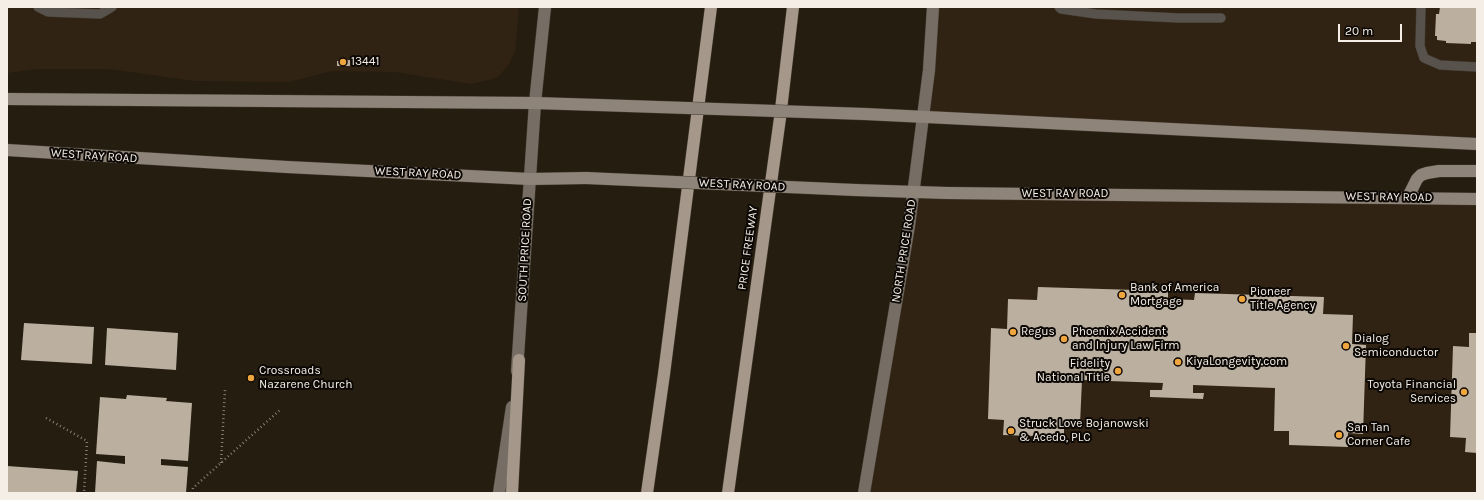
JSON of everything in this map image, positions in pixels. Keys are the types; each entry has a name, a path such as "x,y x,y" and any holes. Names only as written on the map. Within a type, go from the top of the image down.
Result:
{"highway":[{"path":"647,493 711,7"},
{"name":"PRICE FREEWAY","path":"728,493 780,118 793,7"},
{"path":"512,493 519,360"}],"main road":[{"name":"SOUTH PRICE ROAD","path":"499,493 519,360 535,103 545,7"},
{"name":"NORTH PRICE ROAD","path":"864,493 909,226 929,70 933,7"},
{"path":"7,99 535,103 865,114 1477,144"},
{"name":"WEST RAY ROAD","path":"7,150 287,167 530,179 586,178 913,192 1477,199"},
{"path":"1408,198 1417,179 1421,175 1439,171 1477,171"}],"lane":[{"path":"38,7 48,12 100,14 112,7"},
{"path":"1059,7 1061,9 1096,14 1180,18 1222,18"},
{"path":"1421,7 1420,46 1424,58 1440,65 1477,67"}],"path":[{"path":"221,463 225,389"},
{"path":"192,493 193,488 281,409"},
{"path":"46,418 87,441 84,493"}],"shaded area":[{"path":"7,7 519,7 515,51 509,64 499,76 471,84 395,72 332,71 289,82 195,81 109,69 36,69 7,73"},
{"path":"933,7 1477,7 1477,142 923,117"},
{"path":"913,192 1477,199 1477,493 864,493"}],"building":[{"path":"1440,7 1477,7 1477,42 1471,42 1471,44 1446,43 1446,41 1437,40 1437,36 1435,36 1436,14 1439,14"},
{"path":"350,60 350,66 337,66 337,61"},
{"name":"KiyaLongevity.com","path":"1038,287 1168,291 1168,299 1194,300 1195,293 1324,297 1323,314 1353,315 1352,344 1366,345 1363,434 1348,433 1348,447 1289,445 1289,431 1274,431 1275,388 1193,385 1193,393 1204,393 1203,399 1150,397 1150,390 1162,390 1163,383 1082,380 1080,424 1064,423 1064,437 1003,435 1004,420 988,419 991,328 1007,329 1008,299 1037,300"},
{"path":"24,323 94,327 92,364 21,360"},
{"path":"107,328 178,333 176,370 105,365"},
{"name":"Toyota Financial Services","path":"1469,333 1477,333 1477,453 1465,452 1466,438 1450,437 1453,346 1469,347"},
{"path":"127,395 167,398 166,401 192,403 188,461 161,459 161,465 188,467 186,493 95,493 97,461 125,464 125,456 96,454 100,397 126,399"},
{"path":"7,466 78,471 76,493 7,493"}],"place":[{"name":"13441","path":"343,62"},
{"name":"Bank of America Mortgage","path":"1122,295"},
{"name":"Pioneer Title Agency","path":"1242,299"},
{"name":"Regus","path":"1013,332"},
{"name":"Phoenix Accident and Injury Law Firm","path":"1064,339"},
{"name":"Dialog Semiconductor","path":"1346,346"},
{"name":"KiyaLongevity.com","path":"1178,362"},
{"name":"Fidelity National Title","path":"1118,371"},
{"name":"Crossroads Nazarene Church","path":"251,378"},
{"name":"Toyota Financial Services","path":"1464,392"},
{"name":"Struck Love Bojanowski & Acedo, PLC","path":"1011,431"},
{"name":"San Tan Corner Cafe","path":"1339,435"}]}
